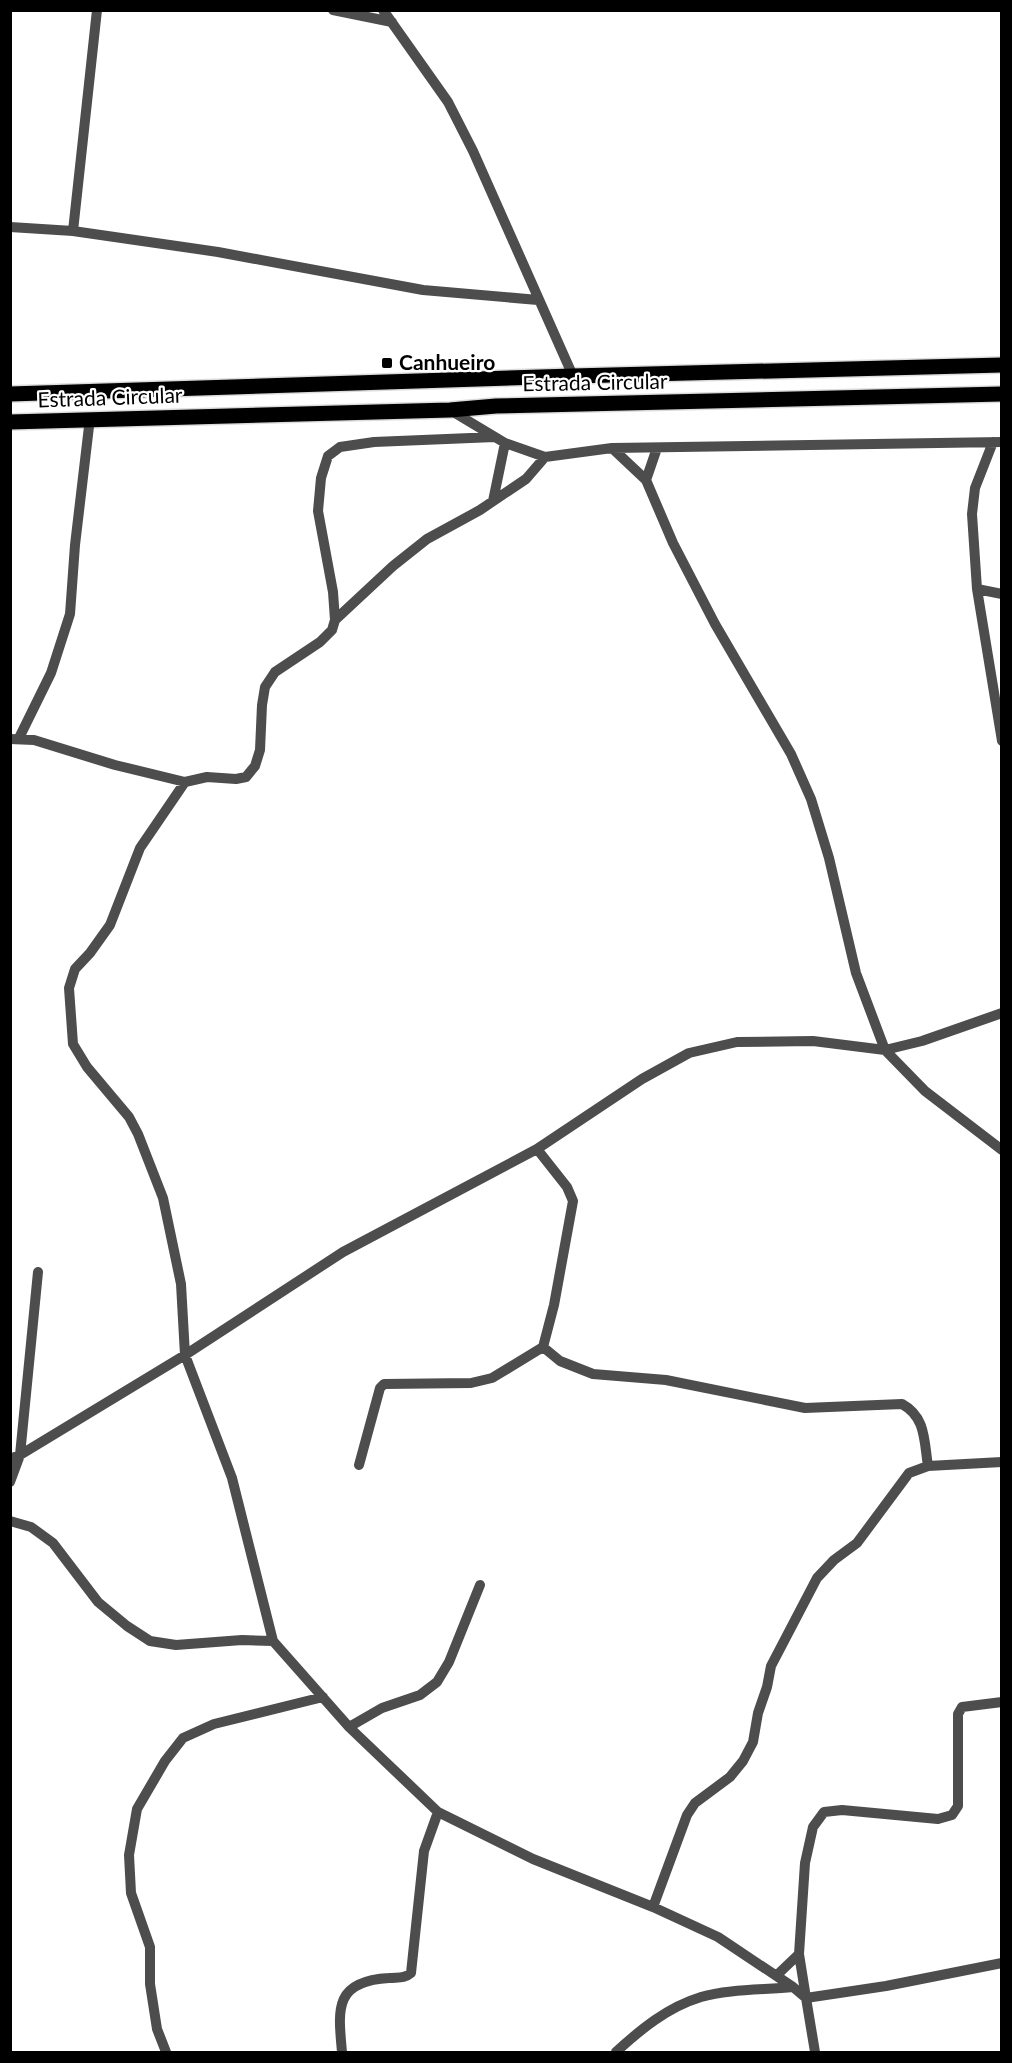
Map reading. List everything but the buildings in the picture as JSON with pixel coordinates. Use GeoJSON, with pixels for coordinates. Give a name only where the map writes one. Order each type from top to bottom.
{"type":"FeatureCollection","features":[{"type":"Feature","properties":{"kind":"main road","name":"Estrada Circular"},"geometry":{"type":"LineString","coordinates":[[10,394],[1002,365]]}},
{"type":"Feature","properties":{"kind":"main road","name":"Estrada Circular"},"geometry":{"type":"LineString","coordinates":[[10,422],[90,418],[450,410],[496,406],[1002,394]]}},
{"type":"Feature","properties":{"kind":"street"},"geometry":{"type":"LineString","coordinates":[[73,231],[97,10]]}},
{"type":"Feature","properties":{"kind":"street"},"geometry":{"type":"LineString","coordinates":[[333,10],[392,22]]}},
{"type":"Feature","properties":{"kind":"street"},"geometry":{"type":"LineString","coordinates":[[383,10],[448,102],[474,151],[573,376]]}},
{"type":"Feature","properties":{"kind":"street"},"geometry":{"type":"LineString","coordinates":[[10,227],[73,231],[218,252],[423,290],[538,300]]}},
{"type":"Feature","properties":{"kind":"street"},"geometry":{"type":"LineString","coordinates":[[450,410],[500,440],[545,457],[612,448],[997,442],[975,488],[972,514],[977,589],[1002,741]]}},
{"type":"Feature","properties":{"kind":"street"},"geometry":{"type":"LineString","coordinates":[[90,418],[75,545],[70,614],[51,673],[15,739],[34,740],[115,765],[185,782],[207,777],[236,779],[246,777],[255,766],[260,750],[265,687],[275,672],[320,642],[332,630],[335,620],[333,591],[318,511],[321,478],[328,456],[340,447],[374,441],[500,440]]}},
{"type":"Feature","properties":{"kind":"street"},"geometry":{"type":"LineString","coordinates":[[493,501],[500,440]]}},
{"type":"Feature","properties":{"kind":"street"},"geometry":{"type":"LineString","coordinates":[[612,448],[646,480],[673,543],[715,624],[791,754],[811,799],[829,858],[856,973],[885,1050],[925,1091],[1002,1150]]}},
{"type":"Feature","properties":{"kind":"street"},"geometry":{"type":"LineString","coordinates":[[646,480],[657,448]]}},
{"type":"Feature","properties":{"kind":"street"},"geometry":{"type":"LineString","coordinates":[[335,620],[393,566],[427,539],[526,479],[545,457]]}},
{"type":"Feature","properties":{"kind":"street"},"geometry":{"type":"LineString","coordinates":[[977,589],[1002,594]]}},
{"type":"Feature","properties":{"kind":"street"},"geometry":{"type":"LineString","coordinates":[[185,782],[140,848],[110,925],[75,969],[69,988],[73,1044],[87,1067],[129,1117],[163,1198],[181,1284],[185,1355],[232,1478],[273,1641],[350,1727],[438,1812],[533,1859],[653,1907],[718,1937],[777,1975],[806,1998],[886,1986],[1002,1963]]}},
{"type":"Feature","properties":{"kind":"street"},"geometry":{"type":"LineString","coordinates":[[16,1457],[185,1355],[343,1252],[537,1149],[642,1079],[689,1053],[737,1041],[813,1041],[885,1050],[922,1041],[1002,1013]]}},
{"type":"Feature","properties":{"kind":"street"},"geometry":{"type":"LineString","coordinates":[[359,1465],[380,1388],[384,1384],[471,1383],[492,1378],[543,1347],[555,1305],[573,1201],[567,1187],[537,1149]]}},
{"type":"Feature","properties":{"kind":"street"},"geometry":{"type":"LineString","coordinates":[[10,1482],[16,1457],[38,1272]]}},
{"type":"Feature","properties":{"kind":"street"},"geometry":{"type":"LineString","coordinates":[[543,1347],[560,1361],[593,1374],[666,1380],[805,1408],[902,1404],[911,1409],[920,1419],[928,1466]]}},
{"type":"Feature","properties":{"kind":"street"},"geometry":{"type":"LineString","coordinates":[[653,1907],[687,1815],[695,1803],[730,1777],[743,1761],[753,1742],[758,1713],[771,1666],[817,1578],[834,1560],[857,1543],[909,1473],[928,1466],[1002,1462]]}},
{"type":"Feature","properties":{"kind":"street"},"geometry":{"type":"LineString","coordinates":[[10,1521],[32,1527],[53,1543],[98,1602],[127,1626],[150,1641],[176,1645],[242,1640],[273,1641]]}},
{"type":"Feature","properties":{"kind":"street"},"geometry":{"type":"LineString","coordinates":[[350,1727],[382,1708],[420,1695],[437,1682],[449,1662],[480,1585]]}},
{"type":"Feature","properties":{"kind":"street"},"geometry":{"type":"LineString","coordinates":[[166,2052],[157,2030],[150,1984],[150,1947],[131,1893],[129,1855],[137,1809],[165,1761],[183,1738],[214,1724],[323,1697]]}},
{"type":"Feature","properties":{"kind":"street"},"geometry":{"type":"LineString","coordinates":[[815,2052],[799,1954],[805,1863],[813,1827],[824,1812],[842,1809],[938,1819],[952,1815],[958,1806],[958,1714],[962,1707],[1002,1702]]}},
{"type":"Feature","properties":{"kind":"street"},"geometry":{"type":"LineString","coordinates":[[342,2052],[339,2016],[343,2000],[352,1989],[364,1982],[388,1977],[403,1977],[411,1972],[424,1851],[438,1812]]}},
{"type":"Feature","properties":{"kind":"street"},"geometry":{"type":"LineString","coordinates":[[777,1975],[799,1954]]}},
{"type":"Feature","properties":{"kind":"street"},"geometry":{"type":"LineString","coordinates":[[616,2052],[642,2029],[677,2006],[702,1996],[793,1987]]}},
{"type":"Feature","properties":{"kind":"place","name":"Canhueiro"},"geometry":{"type":"Point","coordinates":[387,363]}}]}
